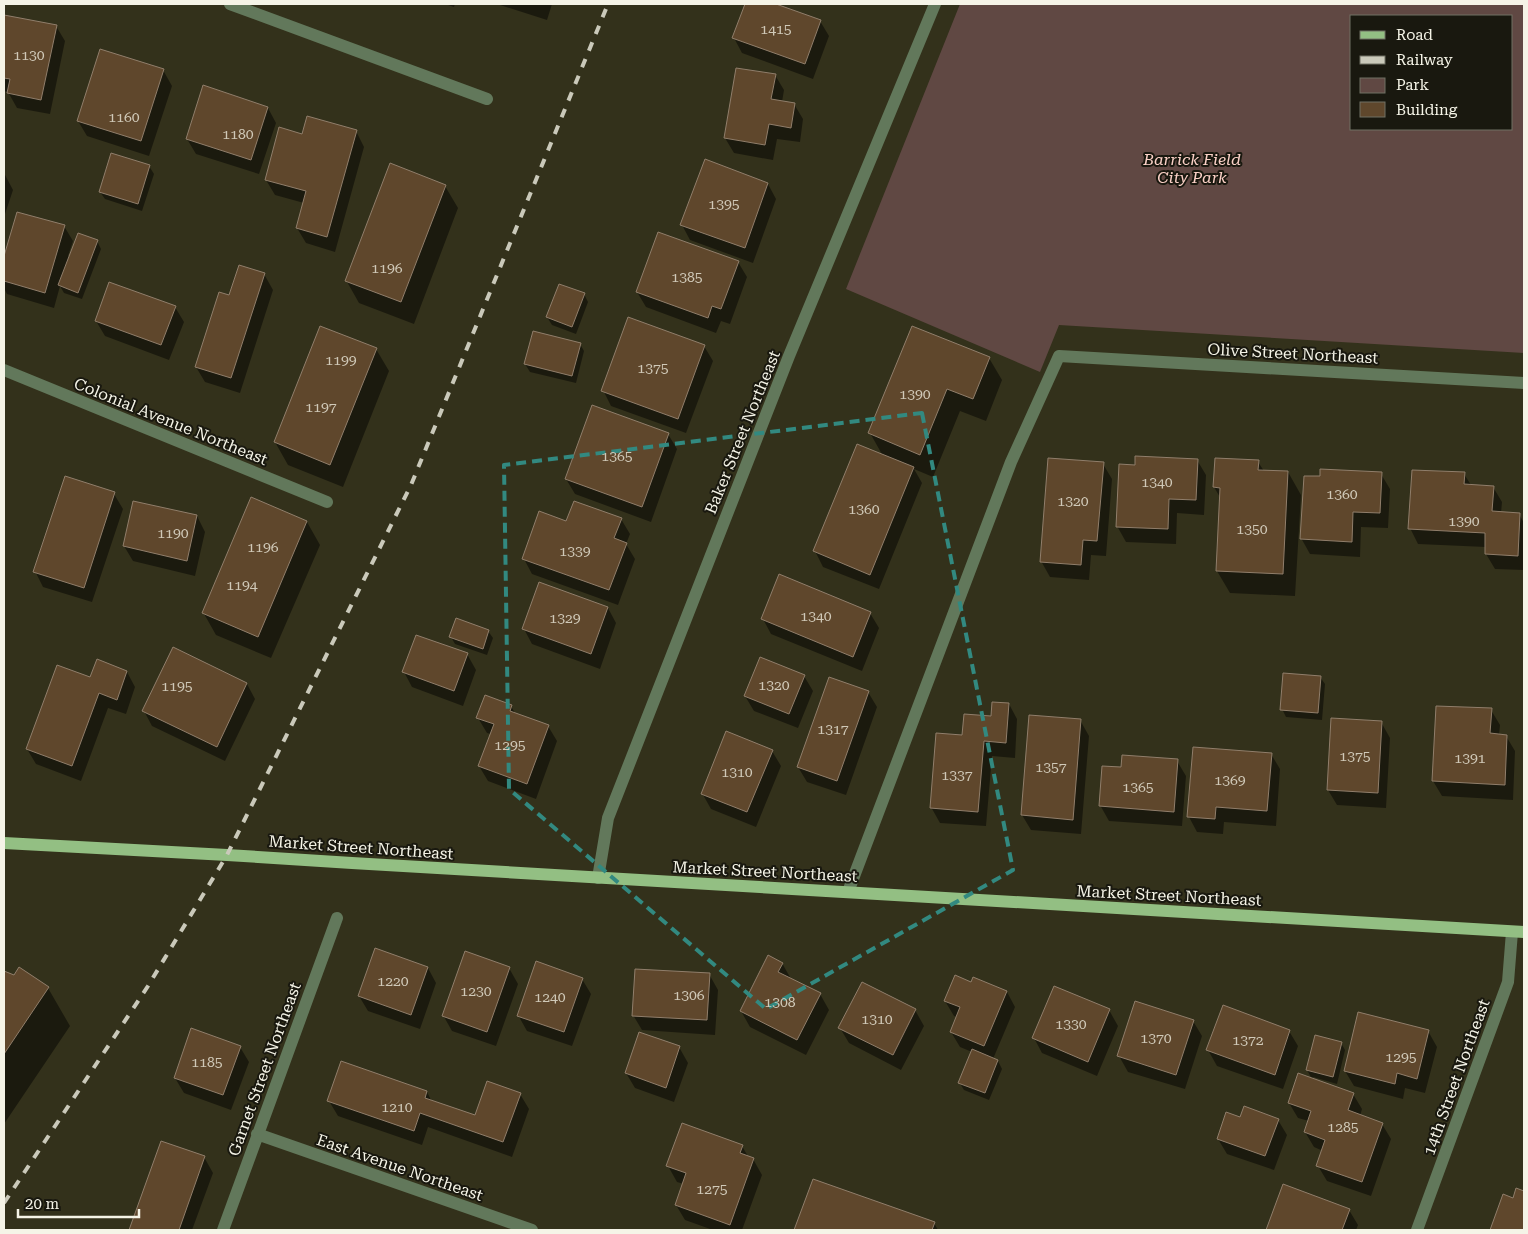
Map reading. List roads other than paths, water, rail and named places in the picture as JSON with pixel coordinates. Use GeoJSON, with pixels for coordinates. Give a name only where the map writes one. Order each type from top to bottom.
{"type":"FeatureCollection","features":[{"type":"Feature","properties":{"kind":"main road","name":"Market Street Northeast"},"geometry":{"type":"LineString","coordinates":[[4,843],[1518,932]]}},
{"type":"Feature","properties":{"kind":"street"},"geometry":{"type":"LineString","coordinates":[[230,4],[488,99]]}},
{"type":"Feature","properties":{"kind":"street","name":"Baker Street Northeast"},"geometry":{"type":"LineString","coordinates":[[598,878],[608,818],[789,356],[935,4]]}},
{"type":"Feature","properties":{"kind":"street","name":"Olive Street Northeast"},"geometry":{"type":"LineString","coordinates":[[848,892],[1011,462],[1059,356],[1524,383]]}},
{"type":"Feature","properties":{"kind":"street","name":"Colonial Avenue Northeast"},"geometry":{"type":"LineString","coordinates":[[4,370],[326,502]]}},
{"type":"Feature","properties":{"kind":"street","name":"Garnet Street Northeast"},"geometry":{"type":"LineString","coordinates":[[222,1230],[336,918]]}},
{"type":"Feature","properties":{"kind":"street","name":"14th Street Northeast"},"geometry":{"type":"LineString","coordinates":[[1417,1230],[1508,982],[1518,932]]}},
{"type":"Feature","properties":{"kind":"street","name":"East Avenue Northeast"},"geometry":{"type":"LineString","coordinates":[[258,1134],[523,1229]]}},
{"type":"Feature","properties":{"kind":"railway"},"geometry":{"type":"LineString","coordinates":[[4,1203],[148,986],[227,855],[411,485],[608,4]]}},
{"type":"Feature","properties":{"kind":"park label","name":"Barrick Field City Park"},"geometry":{"type":"Point","coordinates":[1192,168]}}]}
